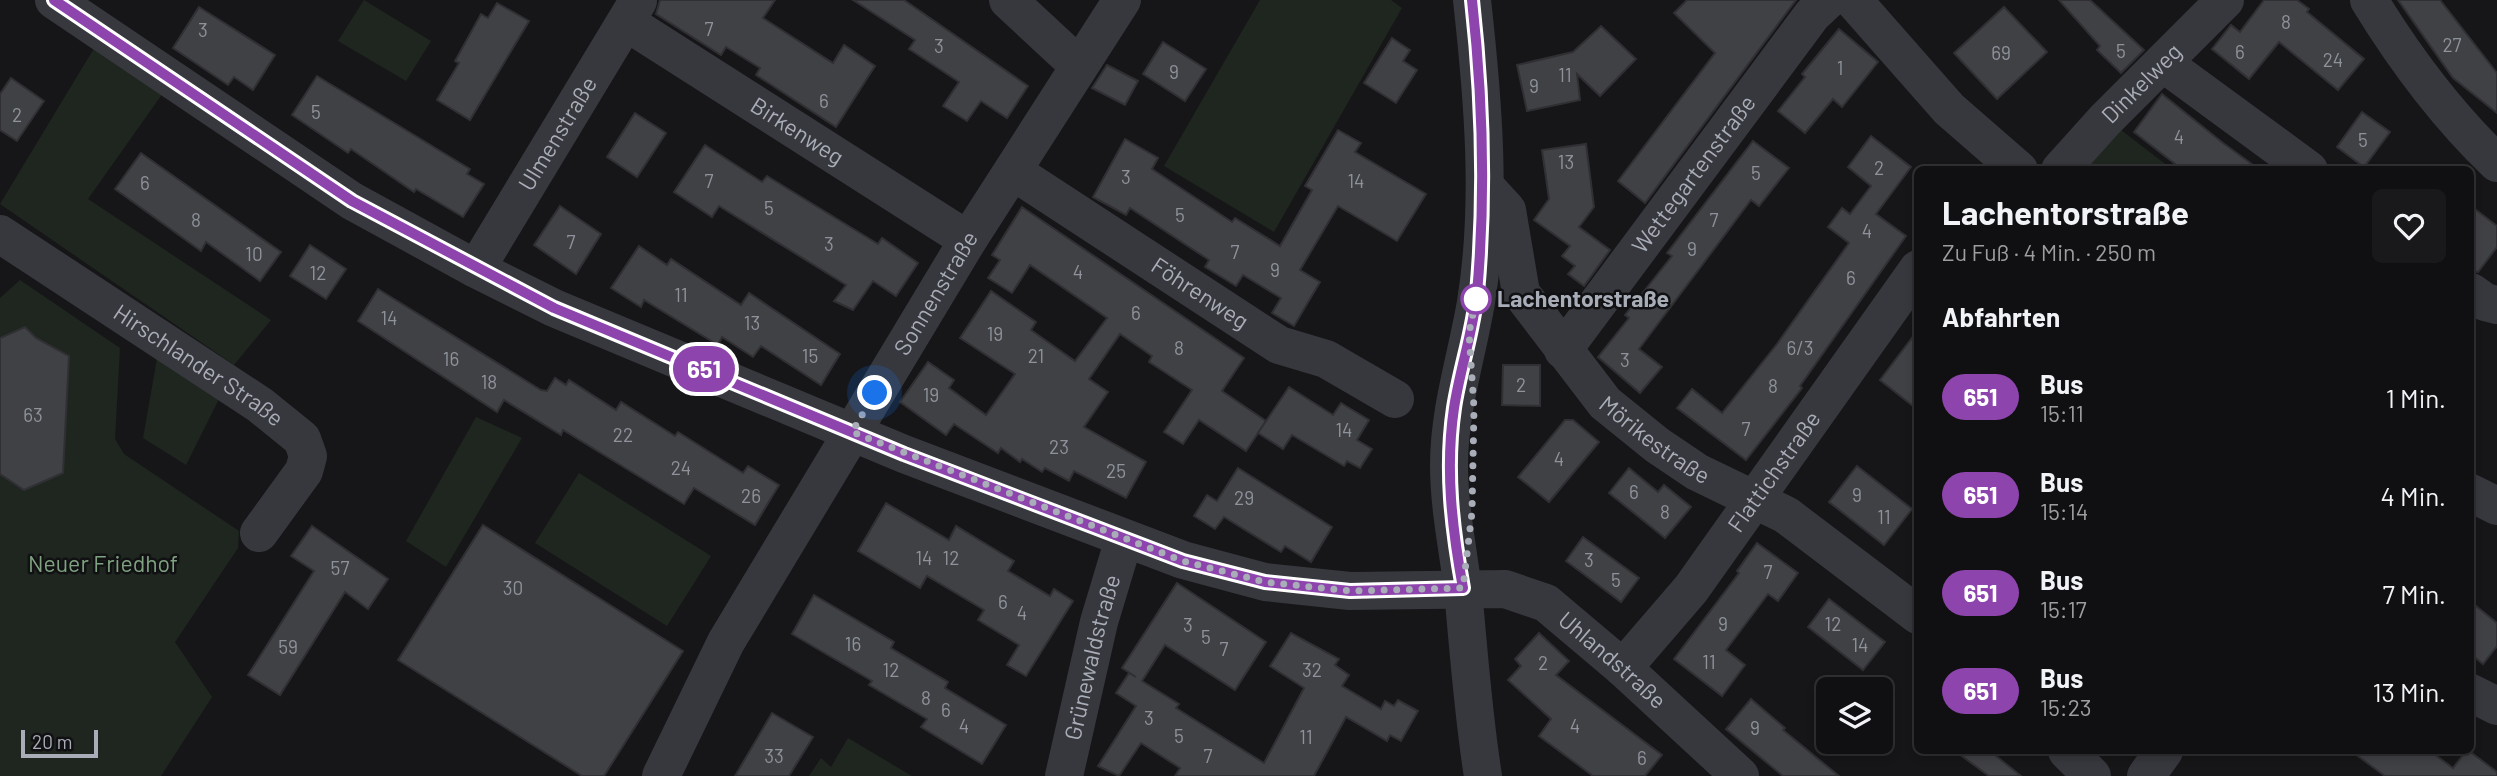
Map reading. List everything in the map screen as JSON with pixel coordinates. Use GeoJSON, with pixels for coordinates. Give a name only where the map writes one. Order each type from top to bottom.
{"type":"FeatureCollection","features":[{"type":"Feature","properties":{"kind":"street","name":"Uhlandstraße"},"geometry":{"type":"LineString","coordinates":[[54,0],[352,201],[477,269],[554,308],[852,432],[1183,561],[1265,582],[1350,591],[1505,589],[1546,603],[1623,668],[1740,776]]}},
{"type":"Feature","properties":{"kind":"street"},"geometry":{"type":"LineString","coordinates":[[1008,0],[1079,66]]}},
{"type":"Feature","properties":{"kind":"street","name":"Sonnenstraße"},"geometry":{"type":"LineString","coordinates":[[661,776],[726,642],[968,240],[1122,0]]}},
{"type":"Feature","properties":{"kind":"street"},"geometry":{"type":"LineString","coordinates":[[1472,0],[1482,89],[1485,186],[1476,302],[1454,408],[1449,463],[1451,520],[1463,588],[1473,710],[1483,776]]}},
{"type":"Feature","properties":{"kind":"street","name":"Wettegartenstraße"},"geometry":{"type":"LineString","coordinates":[[1563,350],[1812,15],[1828,0]]}},
{"type":"Feature","properties":{"kind":"street"},"geometry":{"type":"LineString","coordinates":[[1853,0],[1949,109],[2003,165]]}},
{"type":"Feature","properties":{"kind":"street","name":"Dinkelweg"},"geometry":{"type":"LineString","coordinates":[[2064,166],[2105,120],[2225,0]]}},
{"type":"Feature","properties":{"kind":"street"},"geometry":{"type":"LineString","coordinates":[[2369,0],[2400,51],[2476,143],[2497,163]]}},
{"type":"Feature","properties":{"kind":"street","name":"Ulmenstraße"},"geometry":{"type":"LineString","coordinates":[[477,269],[632,11]]}},
{"type":"Feature","properties":{"kind":"street","name":"Birkenweg"},"geometry":{"type":"LineString","coordinates":[[632,11],[968,240]]}},
{"type":"Feature","properties":{"kind":"street"},"geometry":{"type":"LineString","coordinates":[[2164,63],[2304,166]]}},
{"type":"Feature","properties":{"kind":"street","name":"Föhrenweg"},"geometry":{"type":"LineString","coordinates":[[1014,172],[1279,345],[1326,359],[1395,399]]}},
{"type":"Feature","properties":{"kind":"street","name":"Mörikestraße"},"geometry":{"type":"LineString","coordinates":[[1485,186],[1507,210],[1521,293],[1605,403],[1657,445],[1697,472],[1786,515],[1914,612]]}},
{"type":"Feature","properties":{"kind":"street","name":"Hirschlander Straße"},"geometry":{"type":"LineString","coordinates":[[0,234],[261,405],[302,439],[307,456],[303,471],[259,533]]}},
{"type":"Feature","properties":{"kind":"street","name":"Flattichstraße"},"geometry":{"type":"LineString","coordinates":[[1623,668],[1691,589],[1753,500],[1914,283]]}},
{"type":"Feature","properties":{"kind":"street"},"geometry":{"type":"LineString","coordinates":[[2474,294],[2485,302],[2497,305]]}},
{"type":"Feature","properties":{"kind":"street"},"geometry":{"type":"LineString","coordinates":[[2474,494],[2497,506]]}},
{"type":"Feature","properties":{"kind":"street","name":"Grünewaldstraße"},"geometry":{"type":"LineString","coordinates":[[1064,776],[1099,622],[1124,539]]}},
{"type":"Feature","properties":{"kind":"street"},"geometry":{"type":"LineString","coordinates":[[2474,694],[2497,706]]}},
{"type":"Feature","properties":{"kind":"street"},"geometry":{"type":"LineString","coordinates":[[2070,754],[2092,776]]}},
{"type":"Feature","properties":{"kind":"street"},"geometry":{"type":"LineString","coordinates":[[2146,776],[2162,754]]}},
{"type":"Feature","properties":{"kind":"green space"},"geometry":{"type":"Polygon","coordinates":[[[364,0],[431,41],[406,81],[338,41],[364,0]]]}},
{"type":"Feature","properties":{"kind":"green space"},"geometry":{"type":"Polygon","coordinates":[[[1260,0],[1391,0],[1402,8],[1274,232],[1164,166],[1260,0]]]}},
{"type":"Feature","properties":{"kind":"green space"},"geometry":{"type":"Polygon","coordinates":[[[96,45],[163,93],[88,199],[271,320],[234,365],[0,204],[96,45]]]}},
{"type":"Feature","properties":{"kind":"green space"},"geometry":{"type":"Polygon","coordinates":[[[2112,123],[2168,166],[2080,166],[2112,123]]]}},
{"type":"Feature","properties":{"kind":"green space","name":"Neuer Friedhof"},"geometry":{"type":"Polygon","coordinates":[[[20,280],[120,348],[115,439],[124,454],[239,531],[238,548],[175,642],[212,697],[161,776],[0,776],[0,298],[20,280]]]}},
{"type":"Feature","properties":{"kind":"green space"},"geometry":{"type":"Polygon","coordinates":[[[159,347],[224,389],[186,465],[143,438],[159,347]]]}},
{"type":"Feature","properties":{"kind":"green space"},"geometry":{"type":"Polygon","coordinates":[[[476,417],[522,438],[446,567],[406,541],[476,417]]]}},
{"type":"Feature","properties":{"kind":"green space"},"geometry":{"type":"Polygon","coordinates":[[[579,473],[711,556],[667,626],[535,543],[579,473]]]}},
{"type":"Feature","properties":{"kind":"green space"},"geometry":{"type":"Polygon","coordinates":[[[848,738],[912,776],[809,776],[821,758],[831,767],[848,738]]]}},
{"type":"Feature","properties":{"kind":"building"},"geometry":{"type":"Polygon","coordinates":[[[660,0],[775,0],[763,18],[833,63],[844,45],[875,66],[836,127],[756,75],[760,68],[726,47],[721,55],[656,14],[660,0]]]}},
{"type":"Feature","properties":{"kind":"building"},"geometry":{"type":"Polygon","coordinates":[[[853,0],[904,0],[1028,86],[1007,118],[981,101],[967,121],[943,106],[959,82],[909,49],[915,40],[853,0]]]}},
{"type":"Feature","properties":{"kind":"building"},"geometry":{"type":"Polygon","coordinates":[[[1687,0],[1796,0],[1645,203],[1618,181],[1715,53],[1674,13],[1687,0]]]}},
{"type":"Feature","properties":{"kind":"building"},"geometry":{"type":"Polygon","coordinates":[[[2059,0],[2090,0],[2144,50],[2121,73],[2097,50],[2100,46],[2059,0]]]}},
{"type":"Feature","properties":{"kind":"building"},"geometry":{"type":"Polygon","coordinates":[[[2264,0],[2297,0],[2309,9],[2307,12],[2364,59],[2338,90],[2279,42],[2249,79],[2212,49],[2231,25],[2240,32],[2264,0]]]}},
{"type":"Feature","properties":{"kind":"building"},"geometry":{"type":"Polygon","coordinates":[[[2398,0],[2440,0],[2497,73],[2497,113],[2453,78],[2398,0]]]}},
{"type":"Feature","properties":{"kind":"building"},"geometry":{"type":"Polygon","coordinates":[[[497,3],[529,21],[470,120],[437,100],[459,63],[455,61],[481,14],[488,18],[497,3]]]}},
{"type":"Feature","properties":{"kind":"building"},"geometry":{"type":"Polygon","coordinates":[[[199,7],[275,55],[253,90],[234,77],[228,85],[173,48],[199,7]]]}},
{"type":"Feature","properties":{"kind":"building"},"geometry":{"type":"Polygon","coordinates":[[[2004,7],[2047,52],[1997,99],[1954,53],[2004,7]]]}},
{"type":"Feature","properties":{"kind":"building"},"geometry":{"type":"Polygon","coordinates":[[[1601,26],[1636,59],[1600,96],[1577,74],[1580,100],[1527,111],[1517,65],[1573,52],[1601,26]]]}},
{"type":"Feature","properties":{"kind":"building"},"geometry":{"type":"Polygon","coordinates":[[[1839,29],[1878,62],[1842,107],[1833,99],[1805,133],[1778,111],[1805,77],[1802,74],[1839,29]]]}},
{"type":"Feature","properties":{"kind":"building"},"geometry":{"type":"Polygon","coordinates":[[[1392,38],[1410,50],[1403,61],[1417,70],[1396,103],[1364,83],[1392,38]]]}},
{"type":"Feature","properties":{"kind":"building"},"geometry":{"type":"Polygon","coordinates":[[[1163,42],[1206,69],[1185,101],[1143,74],[1163,42]]]}},
{"type":"Feature","properties":{"kind":"building"},"geometry":{"type":"Polygon","coordinates":[[[1107,65],[1138,81],[1125,105],[1092,88],[1107,65]]]}},
{"type":"Feature","properties":{"kind":"building"},"geometry":{"type":"Polygon","coordinates":[[[317,76],[470,169],[467,174],[484,184],[463,217],[416,189],[414,192],[351,149],[348,153],[292,115],[317,76]]]}},
{"type":"Feature","properties":{"kind":"building"},"geometry":{"type":"Polygon","coordinates":[[[11,78],[44,101],[17,141],[0,130],[0,94],[11,78]]]}},
{"type":"Feature","properties":{"kind":"building"},"geometry":{"type":"Polygon","coordinates":[[[2162,94],[2255,166],[2178,166],[2134,132],[2162,94]]]}},
{"type":"Feature","properties":{"kind":"building"},"geometry":{"type":"Polygon","coordinates":[[[2362,112],[2390,132],[2365,166],[2337,147],[2362,112]]]}},
{"type":"Feature","properties":{"kind":"building"},"geometry":{"type":"Polygon","coordinates":[[[635,113],[666,133],[637,177],[607,157],[635,113]]]}},
{"type":"Feature","properties":{"kind":"building"},"geometry":{"type":"Polygon","coordinates":[[[1338,130],[1361,143],[1355,152],[1426,194],[1397,241],[1338,206],[1300,270],[1320,282],[1294,326],[1272,313],[1281,298],[1243,275],[1236,286],[1205,267],[1209,260],[1130,208],[1126,215],[1093,197],[1125,139],[1158,158],[1152,169],[1232,222],[1235,218],[1280,246],[1312,190],[1305,186],[1338,130]]]}},
{"type":"Feature","properties":{"kind":"building"},"geometry":{"type":"Polygon","coordinates":[[[1871,136],[1911,167],[1876,214],[1906,236],[1800,386],[1802,388],[1746,460],[1677,408],[1692,389],[1722,413],[1777,344],[1849,243],[1828,227],[1842,208],[1850,214],[1871,186],[1848,167],[1871,136]]]}},
{"type":"Feature","properties":{"kind":"building"},"geometry":{"type":"Polygon","coordinates":[[[1753,141],[1789,168],[1759,206],[1751,200],[1639,349],[1662,367],[1640,393],[1598,357],[1629,318],[1625,315],[1672,256],[1667,253],[1753,141]]]}},
{"type":"Feature","properties":{"kind":"building"},"geometry":{"type":"Polygon","coordinates":[[[1586,144],[1594,207],[1579,227],[1610,250],[1584,286],[1568,274],[1575,266],[1562,256],[1570,246],[1534,220],[1549,199],[1542,150],[1586,144]]]}},
{"type":"Feature","properties":{"kind":"building"},"geometry":{"type":"Polygon","coordinates":[[[705,145],[762,182],[767,176],[878,244],[882,238],[918,263],[896,296],[873,281],[853,310],[834,301],[846,285],[719,206],[712,217],[674,192],[705,145]]]}},
{"type":"Feature","properties":{"kind":"building"},"geometry":{"type":"Polygon","coordinates":[[[141,153],[281,252],[260,281],[206,242],[201,251],[115,189],[141,153]]]}},
{"type":"Feature","properties":{"kind":"building"},"geometry":{"type":"Polygon","coordinates":[[[560,206],[601,234],[576,274],[534,245],[560,206]]]}},
{"type":"Feature","properties":{"kind":"building"},"geometry":{"type":"Polygon","coordinates":[[[1022,207],[1244,358],[1222,391],[1266,421],[1246,451],[1199,420],[1183,444],[1164,432],[1192,390],[1149,362],[1152,356],[1120,334],[1089,379],[1108,392],[1084,427],[1146,462],[1126,498],[1074,471],[1069,481],[1045,468],[1042,472],[1022,459],[1020,462],[1001,448],[998,453],[954,424],[946,435],[900,402],[928,362],[954,380],[949,388],[986,415],[1015,374],[960,338],[991,291],[1036,322],[1031,330],[1075,361],[1107,318],[1030,265],[1012,293],[988,278],[1000,260],[992,255],[1022,207]]]}},
{"type":"Feature","properties":{"kind":"building"},"geometry":{"type":"Polygon","coordinates":[[[2474,208],[2497,226],[2497,247],[2478,272],[2474,271],[2474,208]]]}},
{"type":"Feature","properties":{"kind":"building"},"geometry":{"type":"Polygon","coordinates":[[[310,245],[346,269],[326,299],[290,276],[310,245]]]}},
{"type":"Feature","properties":{"kind":"building"},"geometry":{"type":"Polygon","coordinates":[[[639,246],[667,265],[671,259],[741,305],[749,293],[840,354],[821,385],[761,346],[753,357],[722,337],[718,345],[644,300],[641,307],[611,288],[639,246]]]}},
{"type":"Feature","properties":{"kind":"building"},"geometry":{"type":"Polygon","coordinates":[[[378,289],[541,390],[547,391],[555,378],[566,385],[569,380],[616,410],[621,402],[675,436],[678,432],[743,473],[748,466],[779,485],[755,525],[694,488],[684,504],[563,430],[561,435],[504,400],[497,412],[358,321],[378,289]]]}},
{"type":"Feature","properties":{"kind":"building"},"geometry":{"type":"Polygon","coordinates":[[[25,327],[36,338],[69,356],[63,473],[24,490],[0,474],[0,338],[25,327]]]}},
{"type":"Feature","properties":{"kind":"building"},"geometry":{"type":"Polygon","coordinates":[[[1914,335],[1914,407],[1880,380],[1914,335]]]}},
{"type":"Feature","properties":{"kind":"building"},"geometry":{"type":"Polygon","coordinates":[[[1503,365],[1540,365],[1540,406],[1502,405],[1503,365]]]}},
{"type":"Feature","properties":{"kind":"building"},"geometry":{"type":"Polygon","coordinates":[[[1289,387],[1333,415],[1341,403],[1369,420],[1357,440],[1372,449],[1360,468],[1347,461],[1344,466],[1292,435],[1283,449],[1258,433],[1289,387]]]}},
{"type":"Feature","properties":{"kind":"building"},"geometry":{"type":"Polygon","coordinates":[[[1565,420],[1573,420],[1599,442],[1549,502],[1518,477],[1565,420]]]}},
{"type":"Feature","properties":{"kind":"building"},"geometry":{"type":"Polygon","coordinates":[[[1857,466],[1912,509],[1884,545],[1829,502],[1857,466]]]}},
{"type":"Feature","properties":{"kind":"building"},"geometry":{"type":"Polygon","coordinates":[[[1238,468],[1332,527],[1311,562],[1285,546],[1281,552],[1224,517],[1215,529],[1194,516],[1207,495],[1217,501],[1238,468]]]}},
{"type":"Feature","properties":{"kind":"building"},"geometry":{"type":"Polygon","coordinates":[[[1629,468],[1658,492],[1664,485],[1691,507],[1665,538],[1609,493],[1629,468]]]}},
{"type":"Feature","properties":{"kind":"building"},"geometry":{"type":"Polygon","coordinates":[[[886,503],[949,540],[956,526],[1014,561],[1008,571],[1050,596],[1054,589],[1073,601],[1026,676],[1007,665],[1019,645],[978,620],[984,610],[927,576],[920,588],[858,551],[886,503]]]}},
{"type":"Feature","properties":{"kind":"building"},"geometry":{"type":"Polygon","coordinates":[[[483,525],[683,651],[604,776],[582,776],[398,660],[483,525]]]}},
{"type":"Feature","properties":{"kind":"building"},"geometry":{"type":"Polygon","coordinates":[[[312,526],[388,579],[368,609],[345,592],[280,695],[248,675],[314,571],[291,556],[312,526]]]}},
{"type":"Feature","properties":{"kind":"building"},"geometry":{"type":"Polygon","coordinates":[[[1583,537],[1639,578],[1621,602],[1566,561],[1583,537]]]}},
{"type":"Feature","properties":{"kind":"building"},"geometry":{"type":"Polygon","coordinates":[[[1757,543],[1798,573],[1778,601],[1768,594],[1726,650],[1745,665],[1722,696],[1674,659],[1739,573],[1737,571],[1757,543]]]}},
{"type":"Feature","properties":{"kind":"building"},"geometry":{"type":"Polygon","coordinates":[[[1177,583],[1266,642],[1235,690],[1165,645],[1142,681],[1179,704],[1176,708],[1264,763],[1304,688],[1270,666],[1291,633],[1339,659],[1335,665],[1349,675],[1342,686],[1381,709],[1385,701],[1394,706],[1398,700],[1418,711],[1401,741],[1390,735],[1387,741],[1346,717],[1314,776],[1175,776],[1180,768],[1141,743],[1119,776],[1098,766],[1136,706],[1116,693],[1129,673],[1136,677],[1122,668],[1177,583]]]}},
{"type":"Feature","properties":{"kind":"building"},"geometry":{"type":"Polygon","coordinates":[[[814,595],[894,642],[891,648],[948,682],[945,688],[1006,725],[982,764],[921,727],[927,719],[869,685],[872,681],[792,634],[814,595]]]}},
{"type":"Feature","properties":{"kind":"building"},"geometry":{"type":"Polygon","coordinates":[[[1829,599],[1885,642],[1863,670],[1808,627],[1829,599]]]}},
{"type":"Feature","properties":{"kind":"building"},"geometry":{"type":"Polygon","coordinates":[[[2474,604],[2497,623],[2497,646],[2483,664],[2474,656],[2474,604]]]}},
{"type":"Feature","properties":{"kind":"building"},"geometry":{"type":"Polygon","coordinates":[[[1539,633],[1569,661],[1556,675],[1662,755],[1645,776],[1593,776],[1539,736],[1551,719],[1508,680],[1521,666],[1515,659],[1539,633]]]}},
{"type":"Feature","properties":{"kind":"building"},"geometry":{"type":"Polygon","coordinates":[[[1751,699],[1785,728],[1783,730],[1839,776],[1783,776],[1726,729],[1751,699]]]}},
{"type":"Feature","properties":{"kind":"building"},"geometry":{"type":"Polygon","coordinates":[[[772,713],[813,737],[789,776],[735,776],[772,713]]]}},
{"type":"Feature","properties":{"kind":"building"},"geometry":{"type":"Polygon","coordinates":[[[1959,754],[1994,754],[2021,776],[1989,776],[1959,754]]]}},
{"type":"Feature","properties":{"kind":"building"},"geometry":{"type":"Polygon","coordinates":[[[2355,754],[2434,754],[2453,768],[2464,754],[2473,754],[2497,772],[2497,776],[2385,776],[2355,754]]]}},
{"type":"Feature","properties":{"kind":"bus line","name":"651"},"geometry":{"type":"LineString","coordinates":[[54,0],[352,201],[554,308],[904,454],[1183,561],[1265,582],[1350,591],[1463,588],[1451,520],[1449,463],[1454,408],[1476,302],[1485,186],[1482,89],[1472,0]]}},
{"type":"Feature","properties":{"kind":"place","name":"Lachentorstraße"},"geometry":{"type":"Point","coordinates":[1476,299]}},
{"type":"Feature","properties":{"kind":"route"},"geometry":{"type":"LineString","coordinates":[[875,393],[852,432],[1183,561],[1265,582],[1350,591],[1463,588],[1472,512],[1474,408],[1469,333],[1476,299]]}}]}
